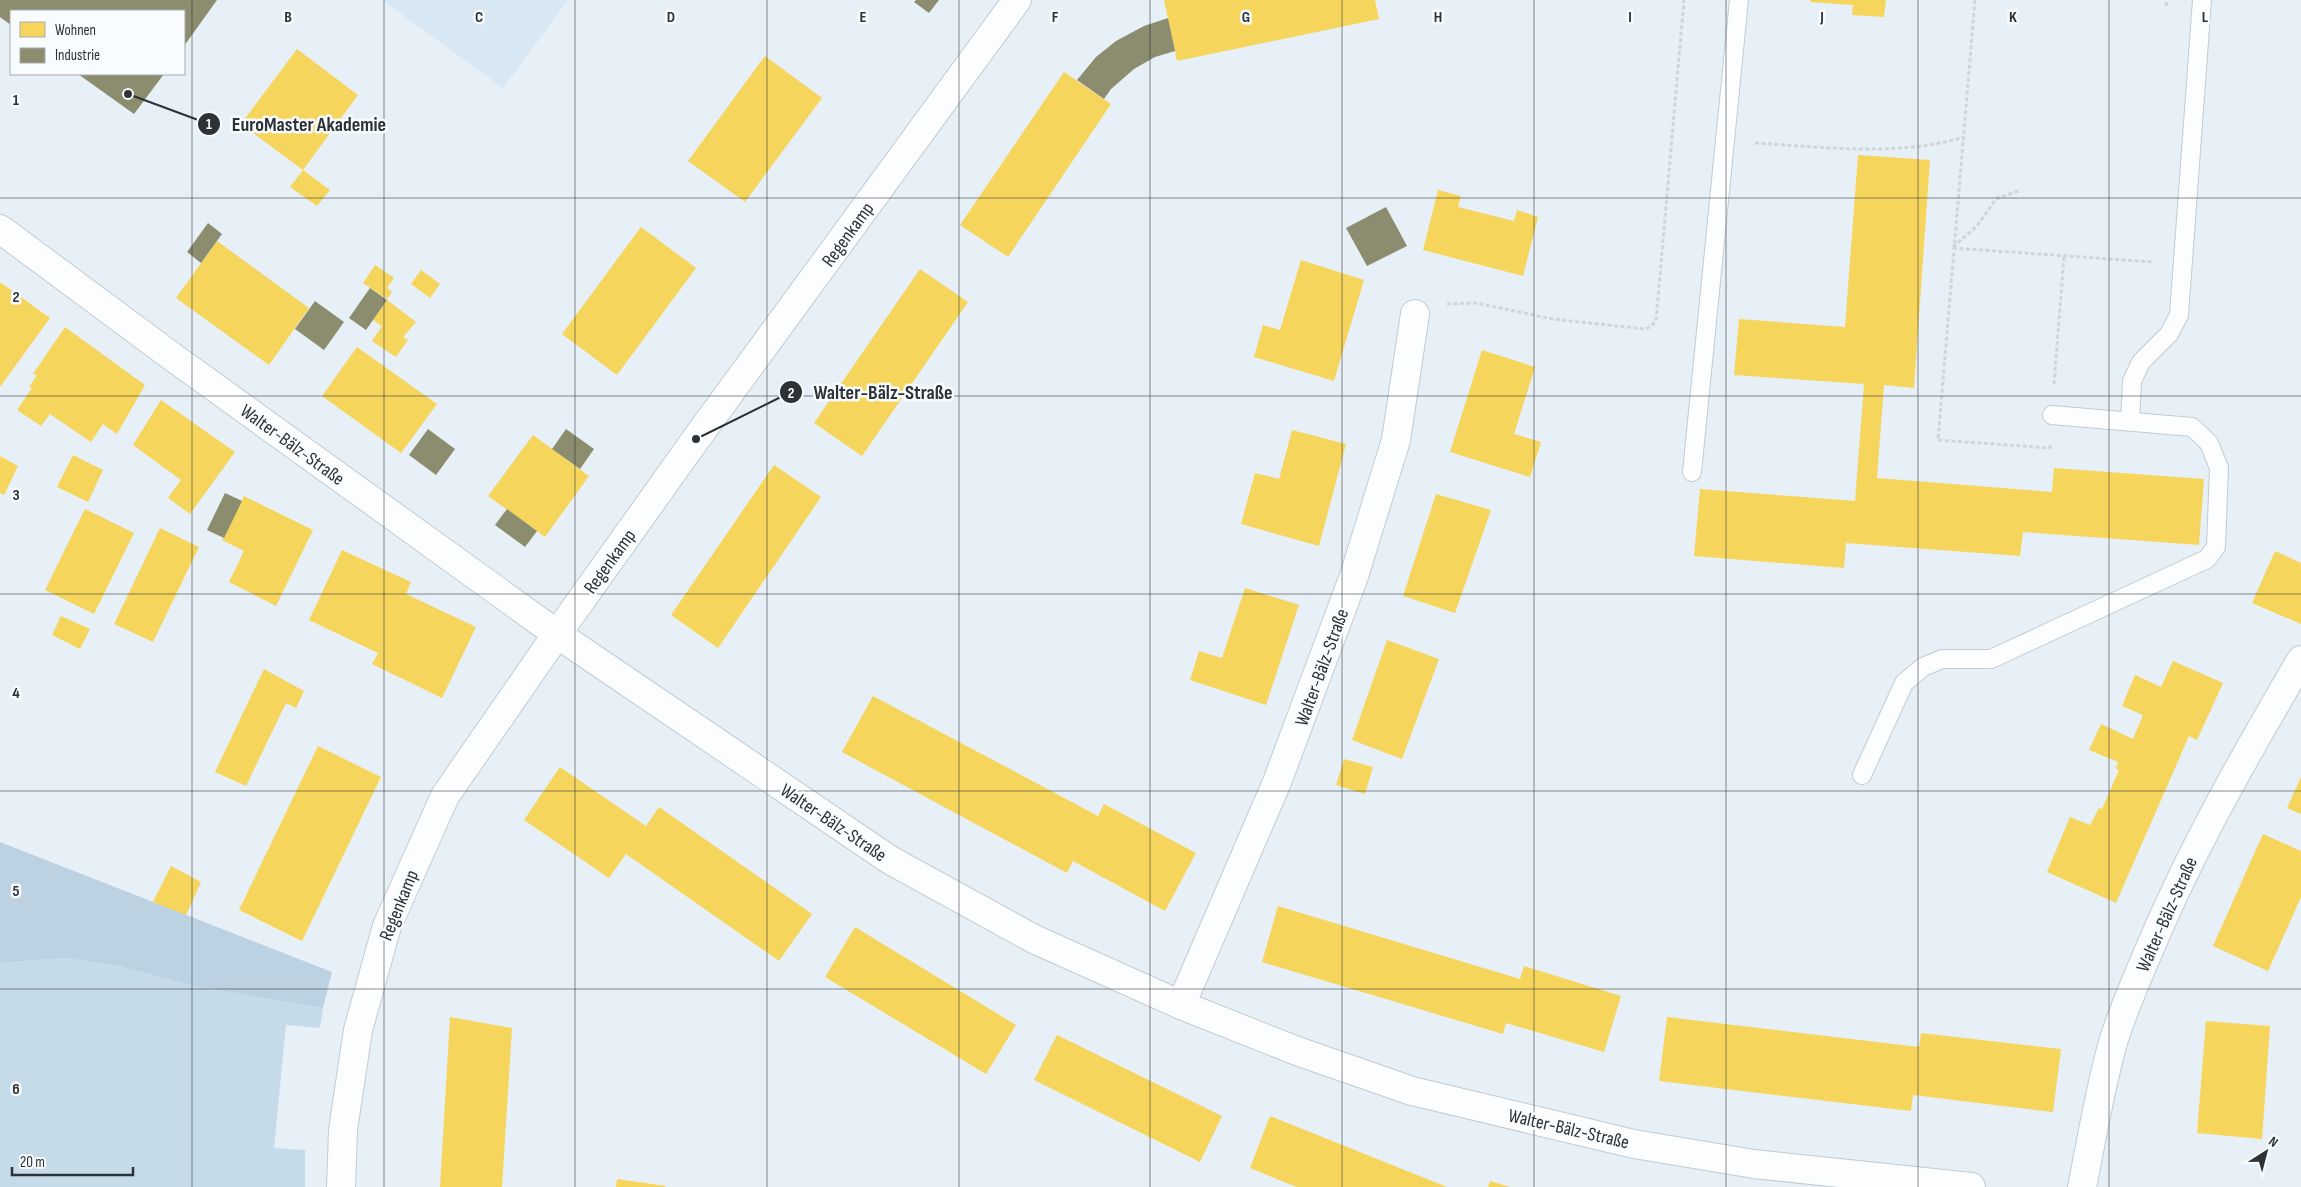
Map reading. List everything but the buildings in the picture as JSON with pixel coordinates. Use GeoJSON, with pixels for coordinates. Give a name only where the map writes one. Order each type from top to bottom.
{"type":"FeatureCollection","features":[{"type":"Feature","properties":{"kind":"street","name":"Regenkamp"},"geometry":{"type":"LineString","coordinates":[[342,1187],[343,1130],[358,1030],[387,926],[445,796],[556,634],[1017,0]]}},
{"type":"Feature","properties":{"kind":"street","name":"Walter-Bälz-Straße"},"geometry":{"type":"LineString","coordinates":[[0,229],[174,358],[556,634],[890,860],[1034,939],[1181,1004],[1297,1051],[1412,1091],[1625,1142],[1754,1164],[1971,1187]]}},
{"type":"Feature","properties":{"kind":"street","name":"Walter-Bälz-Straße"},"geometry":{"type":"LineString","coordinates":[[1181,1004],[1277,782],[1354,576],[1396,440],[1415,314]]}},
{"type":"Feature","properties":{"kind":"street","name":"Walter-Bälz-Straße"},"geometry":{"type":"LineString","coordinates":[[2082,1187],[2114,1040],[2136,981],[2168,905],[2237,768],[2301,660]]}},
{"type":"Feature","properties":{"kind":"lane"},"geometry":{"type":"LineString","coordinates":[[1692,472],[1739,0]]}},
{"type":"Feature","properties":{"kind":"lane"},"geometry":{"type":"LineString","coordinates":[[2130,421],[2132,381],[2141,362],[2169,334],[2179,315],[2202,0]]}},
{"type":"Feature","properties":{"kind":"lane"},"geometry":{"type":"LineString","coordinates":[[1862,775],[1904,683],[1923,667],[1942,659],[1991,659],[2207,559],[2216,547],[2219,468],[2210,443],[2192,427],[2052,415]]}},
{"type":"Feature","properties":{"kind":"path"},"geometry":{"type":"LineString","coordinates":[[1415,314],[1452,302],[1476,303],[1553,319],[1644,329],[1650,327],[1656,321],[1684,0]]}},
{"type":"Feature","properties":{"kind":"path"},"geometry":{"type":"LineString","coordinates":[[1974,0],[1938,440],[2050,448],[2064,256]]}},
{"type":"Feature","properties":{"kind":"path"},"geometry":{"type":"LineString","coordinates":[[2166,0],[2166,6]]}},
{"type":"Feature","properties":{"kind":"path"},"geometry":{"type":"LineString","coordinates":[[1724,141],[1870,149],[1937,146],[1964,137]]}},
{"type":"Feature","properties":{"kind":"path"},"geometry":{"type":"LineString","coordinates":[[1953,248],[1976,226],[1996,198],[2018,191]]}},
{"type":"Feature","properties":{"kind":"path"},"geometry":{"type":"LineString","coordinates":[[1953,248],[2183,265]]}},
{"type":"Feature","properties":{"kind":"shaded area"},"geometry":{"type":"Polygon","coordinates":[[[382,0],[568,0],[503,88],[382,0]]]}},
{"type":"Feature","properties":{"kind":"shaded area"},"geometry":{"type":"Polygon","coordinates":[[[0,842],[332,972],[323,1008],[194,986],[119,966],[66,958],[0,963],[0,842]]]}},
{"type":"Feature","properties":{"kind":"shaded area"},"geometry":{"type":"Polygon","coordinates":[[[66,958],[119,966],[194,986],[323,1008],[320,1028],[286,1025],[274,1148],[305,1150],[305,1187],[0,1187],[0,963],[66,958]]]}},
{"type":"Feature","properties":{"kind":"place","name":"EuroMaster Akademie"},"geometry":{"type":"Point","coordinates":[128,94]}},
{"type":"Feature","properties":{"kind":"place","name":"Walter-Bälz-Straße"},"geometry":{"type":"Point","coordinates":[696,439]}}]}
